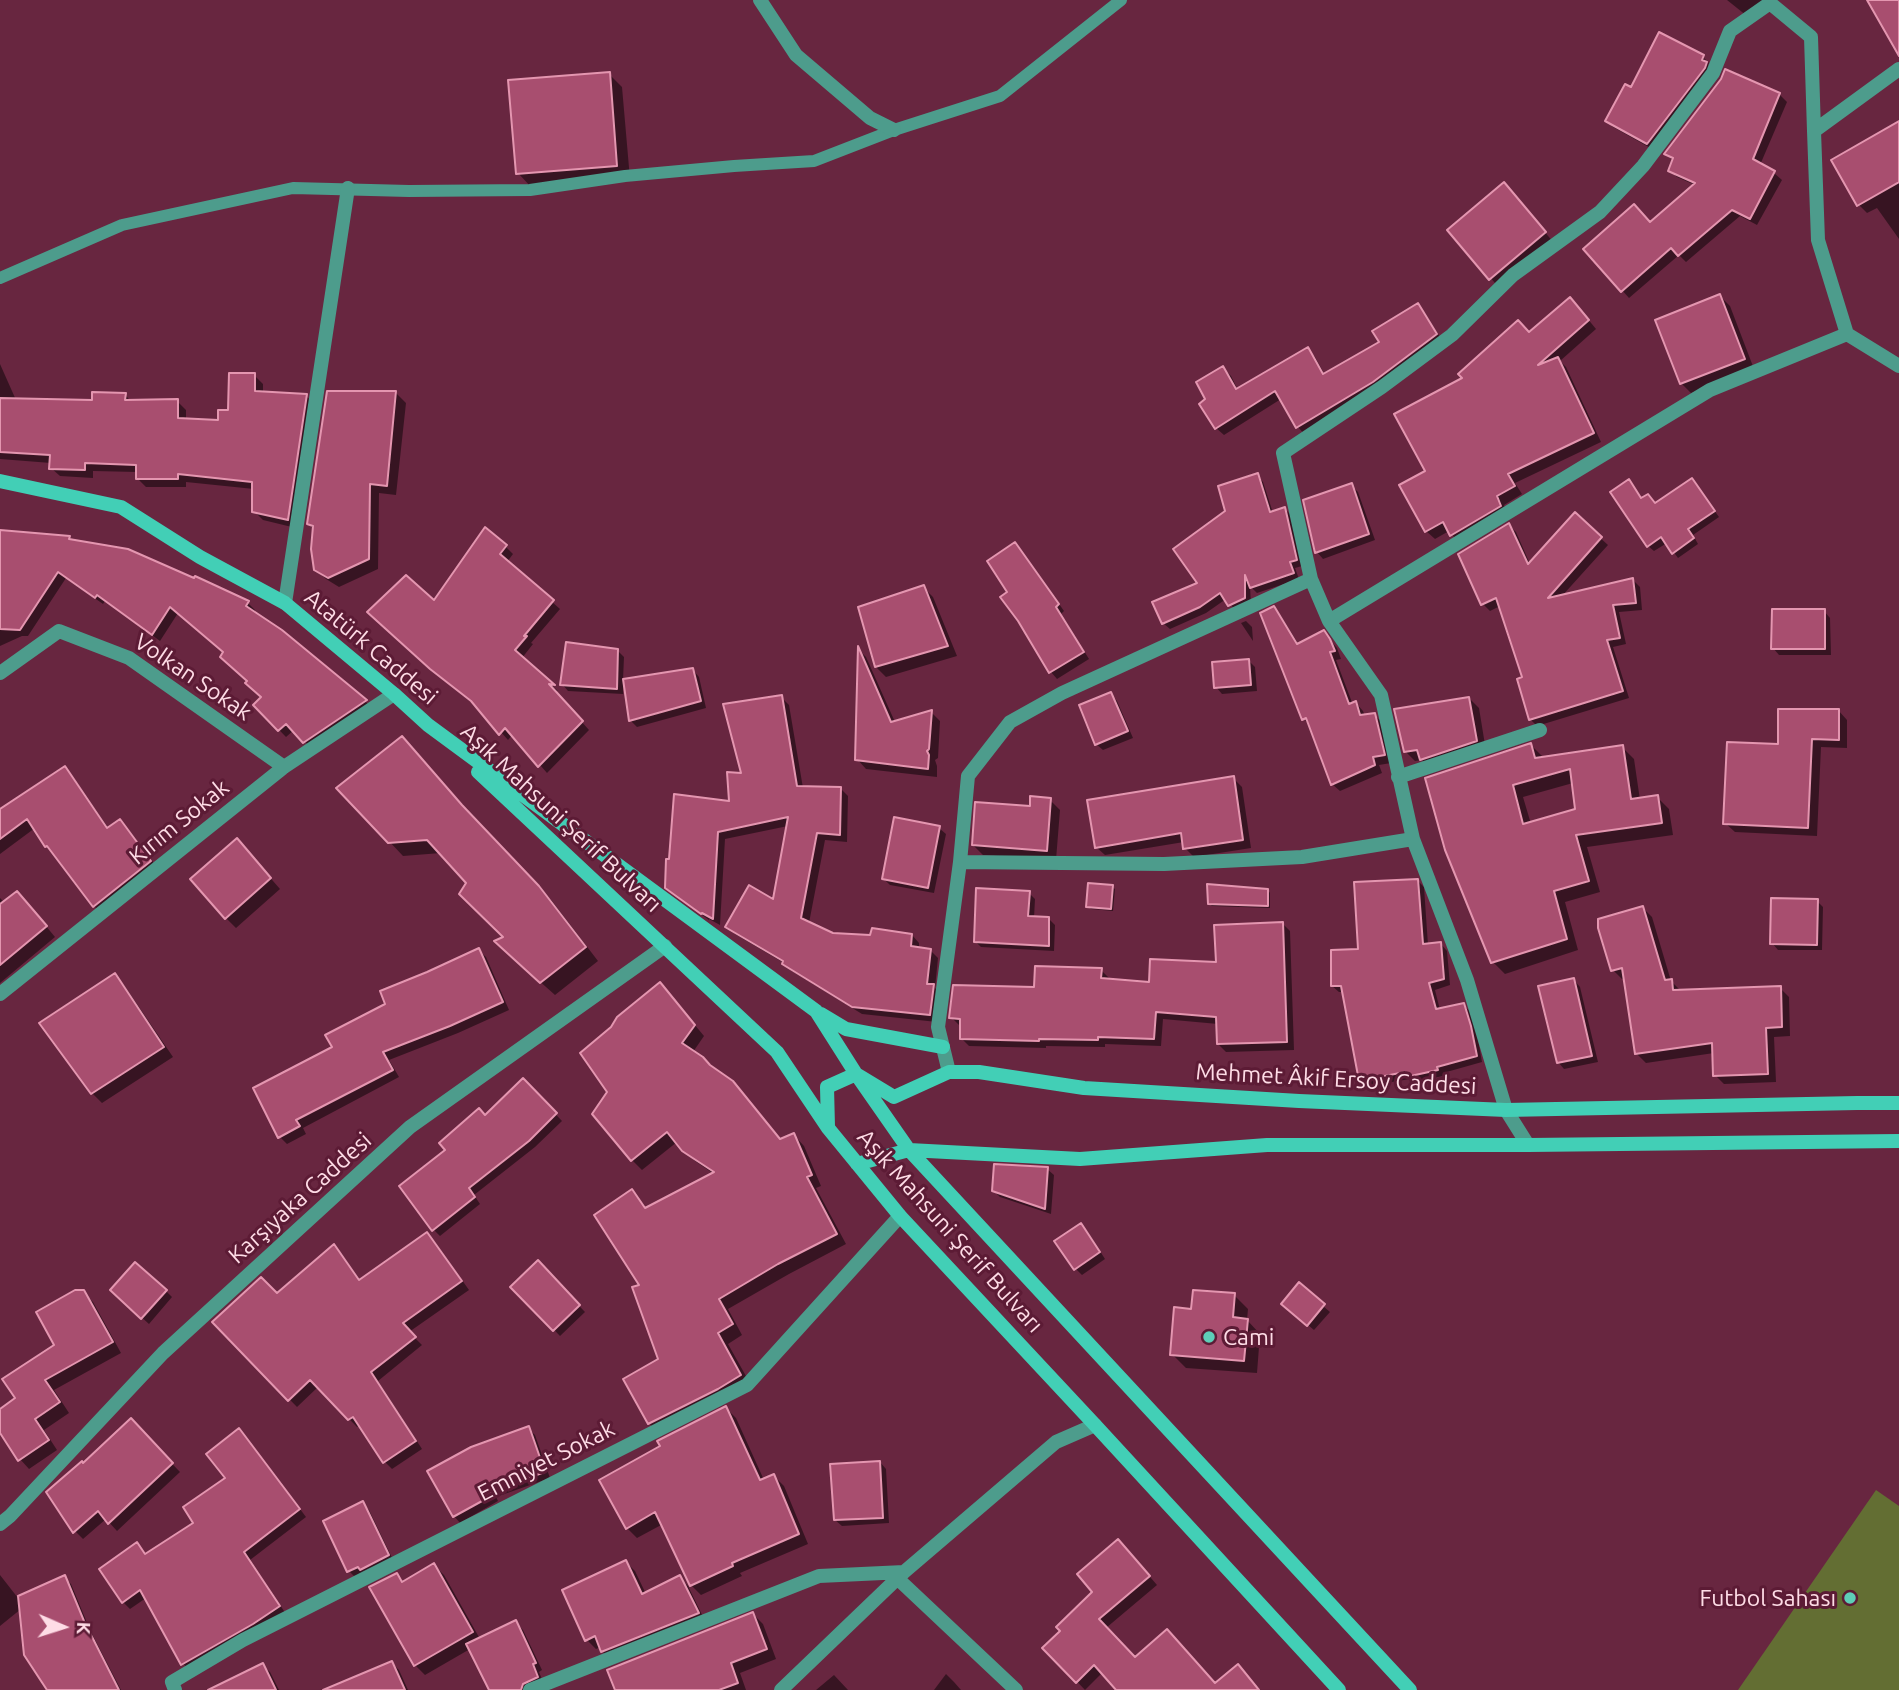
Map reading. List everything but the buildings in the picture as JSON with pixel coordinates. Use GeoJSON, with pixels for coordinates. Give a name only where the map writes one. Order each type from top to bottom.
{"type":"FeatureCollection","features":[{"type":"Feature","properties":{"kind":"main road","name":"Atatürk Caddesi"},"geometry":{"type":"LineString","coordinates":[[0,481],[121,506],[200,557],[285,603],[428,725],[816,1011],[909,1150]]}},
{"type":"Feature","properties":{"kind":"main road","name":"Aşık Mahsuni Şerif Bulvarı"},"geometry":{"type":"LineString","coordinates":[[428,725],[777,1052],[828,1128],[900,1216],[1339,1690]]}},
{"type":"Feature","properties":{"kind":"main road"},"geometry":{"type":"LineString","coordinates":[[816,1011],[846,1030],[943,1047]]}},
{"type":"Feature","properties":{"kind":"main road","name":"Mehmet Âkif Ersoy Caddesi"},"geometry":{"type":"LineString","coordinates":[[856,1074],[894,1097],[949,1072],[979,1072],[1084,1088],[1506,1110],[1899,1104]]}},
{"type":"Feature","properties":{"kind":"main road"},"geometry":{"type":"LineString","coordinates":[[828,1128],[827,1087],[856,1074]]}},
{"type":"Feature","properties":{"kind":"main road"},"geometry":{"type":"LineString","coordinates":[[857,1164],[909,1150],[1080,1159],[1267,1145],[1899,1141]]}},
{"type":"Feature","properties":{"kind":"main road","name":"Aşık Mahsuni Şerif Bulvarı"},"geometry":{"type":"LineString","coordinates":[[909,1150],[1410,1690]]}},
{"type":"Feature","properties":{"kind":"street"},"geometry":{"type":"LineString","coordinates":[[760,0],[796,55],[870,118],[894,130]]}},
{"type":"Feature","properties":{"kind":"street"},"geometry":{"type":"LineString","coordinates":[[1528,1145],[1506,1110],[1467,980],[1413,839],[1381,695],[1329,621],[1311,579],[1283,453],[1382,387],[1452,335],[1513,275],[1600,212],[1643,166],[1713,73],[1730,31],[1770,3],[1811,37],[1818,240],[1847,334],[1899,366]]}},
{"type":"Feature","properties":{"kind":"street"},"geometry":{"type":"LineString","coordinates":[[1814,131],[1899,69]]}},
{"type":"Feature","properties":{"kind":"street"},"geometry":{"type":"LineString","coordinates":[[285,603],[348,188]]}},
{"type":"Feature","properties":{"kind":"street"},"geometry":{"type":"LineString","coordinates":[[1329,621],[1710,390],[1847,334]]}},
{"type":"Feature","properties":{"kind":"street"},"geometry":{"type":"LineString","coordinates":[[949,1072],[938,1027],[960,862],[968,776],[1010,722],[1062,693],[1311,579]]}},
{"type":"Feature","properties":{"kind":"street","name":"Volkan Sokak"},"geometry":{"type":"LineString","coordinates":[[0,673],[59,631],[129,658],[284,767]]}},
{"type":"Feature","properties":{"kind":"street","name":"Kırım Sokak"},"geometry":{"type":"LineString","coordinates":[[0,994],[284,767],[394,694]]}},
{"type":"Feature","properties":{"kind":"street"},"geometry":{"type":"LineString","coordinates":[[1398,777],[1540,730]]}},
{"type":"Feature","properties":{"kind":"street"},"geometry":{"type":"LineString","coordinates":[[960,862],[1164,863],[1288,858],[1413,839]]}},
{"type":"Feature","properties":{"kind":"street","name":"Karşıyaka Caddesi"},"geometry":{"type":"LineString","coordinates":[[0,1524],[10,1517],[163,1353],[410,1127],[665,946]]}},
{"type":"Feature","properties":{"kind":"street","name":"Emniyet Sokak"},"geometry":{"type":"LineString","coordinates":[[175,1690],[173,1682],[243,1640],[747,1385],[900,1216]]}},
{"type":"Feature","properties":{"kind":"street"},"geometry":{"type":"LineString","coordinates":[[781,1690],[900,1575],[1056,1442],[1095,1425]]}},
{"type":"Feature","properties":{"kind":"street"},"geometry":{"type":"LineString","coordinates":[[530,1690],[819,1576],[900,1575],[1016,1690]]}},
{"type":"Feature","properties":{"kind":"lane"},"geometry":{"type":"LineString","coordinates":[[0,278],[122,225],[293,188],[530,190],[625,176],[814,161],[894,130],[1000,96],[1121,0]]}},
{"type":"Feature","properties":{"kind":"green space","name":"Futbol Sahası"},"geometry":{"type":"Polygon","coordinates":[[[1876,1490],[1899,1506],[1899,1690],[1738,1690],[1876,1490]]]}},
{"type":"Feature","properties":{"kind":"place","name":"Cami"},"geometry":{"type":"Point","coordinates":[1209,1337]}},
{"type":"Feature","properties":{"kind":"place","name":"Futbol Sahası"},"geometry":{"type":"Point","coordinates":[1850,1598]}}]}
